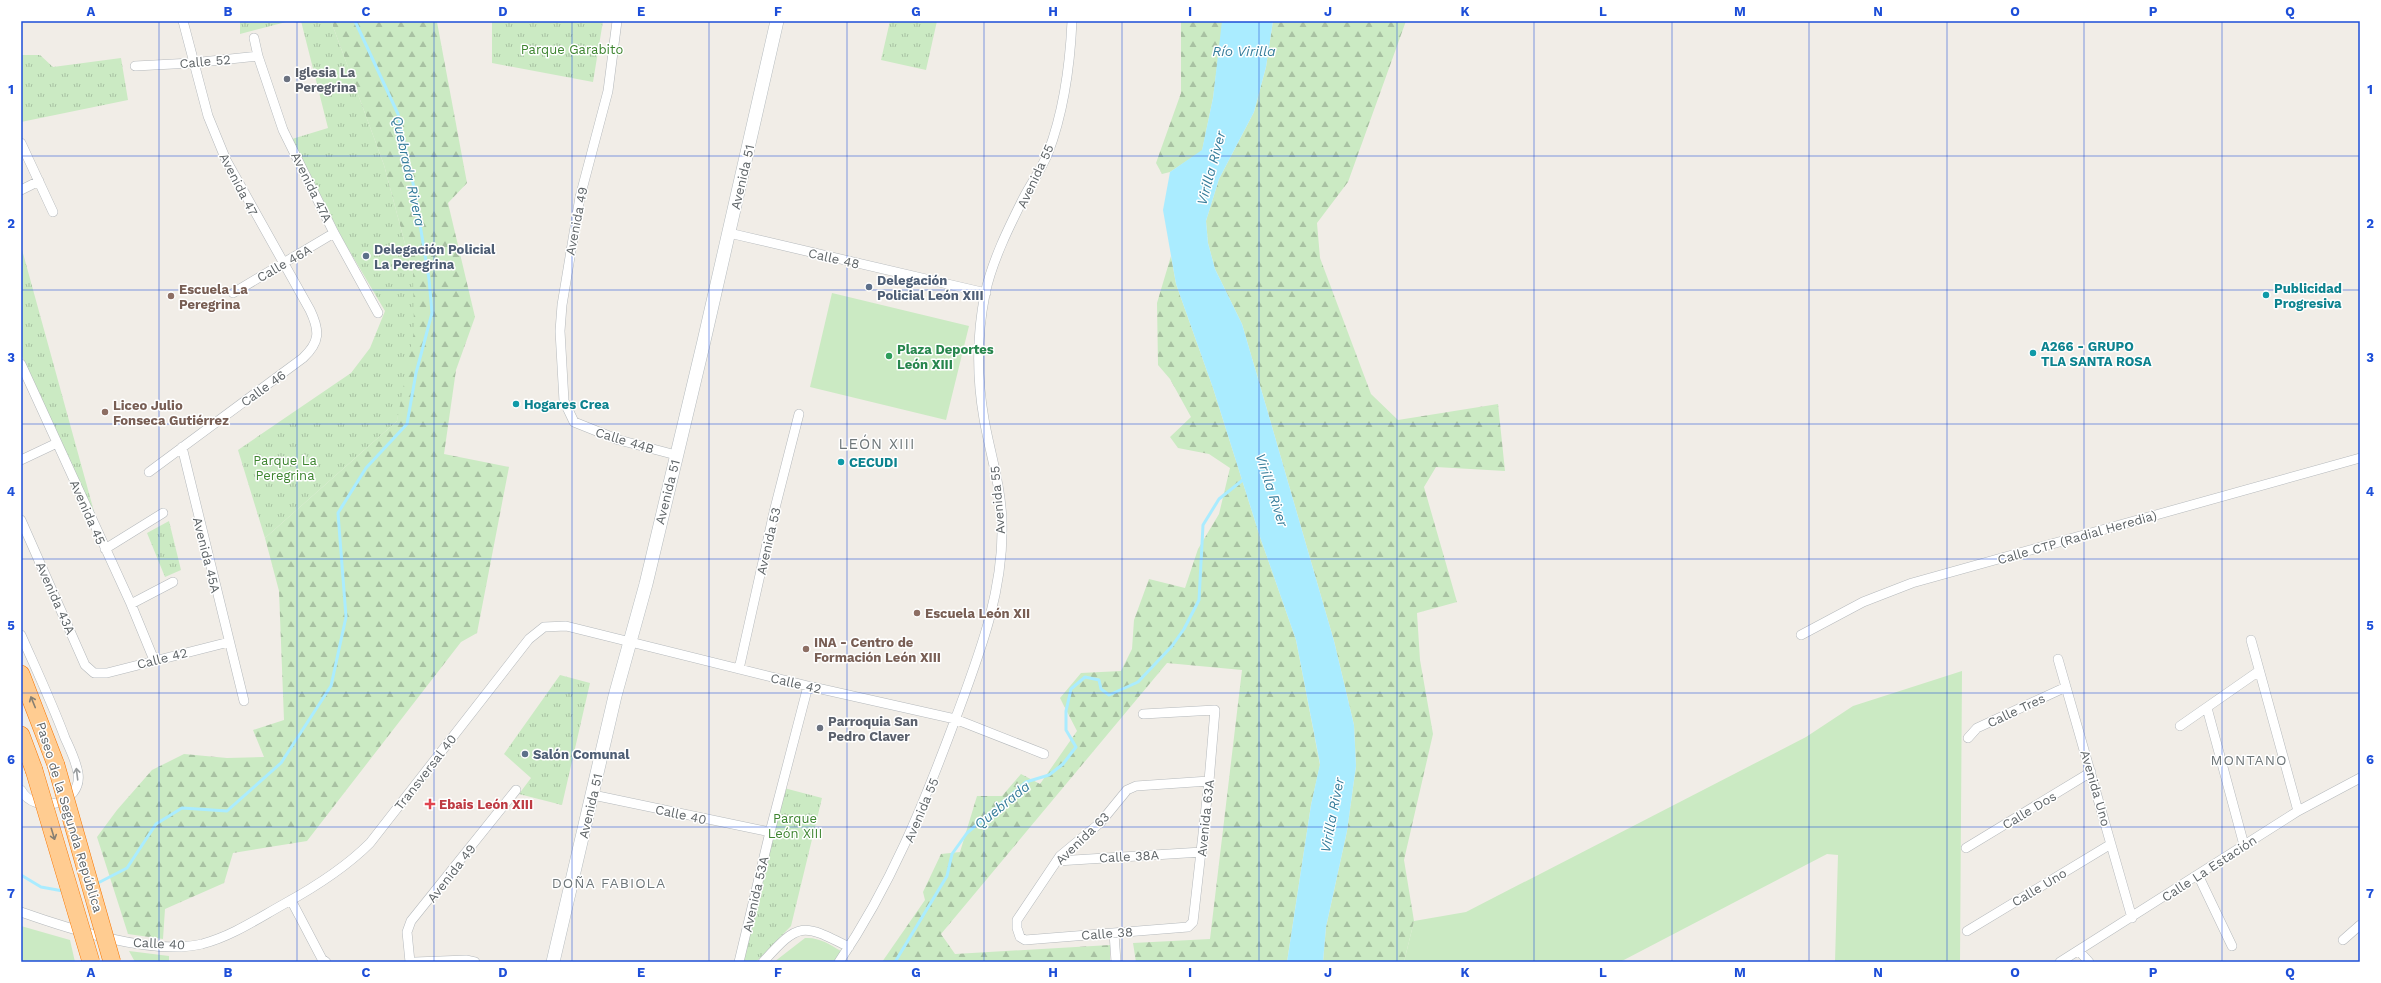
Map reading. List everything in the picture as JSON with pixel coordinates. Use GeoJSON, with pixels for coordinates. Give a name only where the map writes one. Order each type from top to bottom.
{"type":"FeatureCollection","features":[{"type":"Feature","properties":{"kind":"highway","name":"Paseo de la Segunda República"},"geometry":{"type":"LineString","coordinates":[[21,674],[56,765],[99,911],[112,962]]}},
{"type":"Feature","properties":{"kind":"highway","name":"Paseo de la Segunda República"},"geometry":{"type":"LineString","coordinates":[[21,735],[34,770],[91,962]]}},
{"type":"Feature","properties":{"kind":"highway"},"geometry":{"type":"LineString","coordinates":[[99,911],[122,962]]}},
{"type":"Feature","properties":{"kind":"street","name":"Avenida 47"},"geometry":{"type":"LineString","coordinates":[[183,21],[192,63],[208,116],[226,160],[316,323],[317,336]]}},
{"type":"Feature","properties":{"kind":"street","name":"Avenida 49"},"geometry":{"type":"LineString","coordinates":[[574,422],[564,401],[560,331],[562,305],[580,197],[608,91],[617,21]]}},
{"type":"Feature","properties":{"kind":"street","name":"Avenida 51"},"geometry":{"type":"LineString","coordinates":[[553,962],[630,641],[646,584],[729,233],[777,21]]}},
{"type":"Feature","properties":{"kind":"street","name":"Avenida 55"},"geometry":{"type":"LineString","coordinates":[[839,962],[907,844],[956,719],[986,636],[997,588],[1002,523],[993,455],[984,419],[979,374],[986,293],[1002,246],[1047,154],[1062,108],[1071,56],[1072,21]]}},
{"type":"Feature","properties":{"kind":"street"},"geometry":{"type":"LineString","coordinates":[[254,38],[258,56]]}},
{"type":"Feature","properties":{"kind":"street","name":"Calle 52"},"geometry":{"type":"LineString","coordinates":[[134,66],[192,63],[258,56]]}},
{"type":"Feature","properties":{"kind":"street","name":"Avenida 47A"},"geometry":{"type":"LineString","coordinates":[[258,56],[283,130],[334,233],[378,313]]}},
{"type":"Feature","properties":{"kind":"street"},"geometry":{"type":"LineString","coordinates":[[21,143],[53,212]]}},
{"type":"Feature","properties":{"kind":"street"},"geometry":{"type":"LineString","coordinates":[[21,190],[39,182]]}},
{"type":"Feature","properties":{"kind":"street","name":"Calle 46A"},"geometry":{"type":"LineString","coordinates":[[233,293],[334,233]]}},
{"type":"Feature","properties":{"kind":"street","name":"Calle 48"},"geometry":{"type":"LineString","coordinates":[[729,233],[986,293]]}},
{"type":"Feature","properties":{"kind":"street","name":"Calle 46"},"geometry":{"type":"LineString","coordinates":[[182,447],[304,358],[313,349],[317,336]]}},
{"type":"Feature","properties":{"kind":"street","name":"Avenida 45"},"geometry":{"type":"LineString","coordinates":[[21,364],[131,604],[154,660]]}},
{"type":"Feature","properties":{"kind":"street","name":"Avenida 53"},"geometry":{"type":"LineString","coordinates":[[739,669],[774,512],[799,414]]}},
{"type":"Feature","properties":{"kind":"street","name":"Calle 44B"},"geometry":{"type":"LineString","coordinates":[[574,422],[619,440],[676,455]]}},
{"type":"Feature","properties":{"kind":"street"},"geometry":{"type":"LineString","coordinates":[[21,460],[57,442]]}},
{"type":"Feature","properties":{"kind":"street"},"geometry":{"type":"LineString","coordinates":[[149,472],[182,447]]}},
{"type":"Feature","properties":{"kind":"street","name":"Avenida 45A"},"geometry":{"type":"LineString","coordinates":[[182,447],[244,702]]}},
{"type":"Feature","properties":{"kind":"street","name":"Calle CTP (Radial Heredia)"},"geometry":{"type":"LineString","coordinates":[[1801,635],[1863,602],[1912,583],[2360,458]]}},
{"type":"Feature","properties":{"kind":"street"},"geometry":{"type":"LineString","coordinates":[[105,549],[163,513]]}},
{"type":"Feature","properties":{"kind":"street","name":"Avenida 43A"},"geometry":{"type":"LineString","coordinates":[[21,520],[85,665],[94,673]]}},
{"type":"Feature","properties":{"kind":"street"},"geometry":{"type":"LineString","coordinates":[[131,604],[173,582]]}},
{"type":"Feature","properties":{"kind":"street","name":"Calle 42"},"geometry":{"type":"LineString","coordinates":[[544,627],[566,626],[808,686],[956,719],[1044,754]]}},
{"type":"Feature","properties":{"kind":"street","name":"Transversal 40"},"geometry":{"type":"LineString","coordinates":[[291,900],[352,861],[370,843],[529,639],[544,627]]}},
{"type":"Feature","properties":{"kind":"street"},"geometry":{"type":"LineString","coordinates":[[21,635],[55,710],[78,777],[76,790],[70,796],[55,804],[41,804],[32,802],[21,790]]}},
{"type":"Feature","properties":{"kind":"street"},"geometry":{"type":"LineString","coordinates":[[2252,640],[2259,671],[2298,811]]}},
{"type":"Feature","properties":{"kind":"street","name":"Calle 42"},"geometry":{"type":"LineString","coordinates":[[94,673],[106,673],[229,642]]}},
{"type":"Feature","properties":{"kind":"street","name":"Avenida Uno"},"geometry":{"type":"LineString","coordinates":[[2058,659],[2132,918]]}},
{"type":"Feature","properties":{"kind":"street"},"geometry":{"type":"LineString","coordinates":[[2180,726],[2259,671]]}},
{"type":"Feature","properties":{"kind":"street","name":"Avenida 53A"},"geometry":{"type":"LineString","coordinates":[[739,962],[770,832],[808,686]]}},
{"type":"Feature","properties":{"kind":"street","name":"Calle Tres"},"geometry":{"type":"LineString","coordinates":[[1968,738],[1977,728],[2066,687]]}},
{"type":"Feature","properties":{"kind":"street","name":"Avenida 63A"},"geometry":{"type":"LineString","coordinates":[[1143,714],[1213,708],[1215,710],[1202,852],[1192,924]]}},
{"type":"Feature","properties":{"kind":"street"},"geometry":{"type":"LineString","coordinates":[[2207,708],[2244,845]]}},
{"type":"Feature","properties":{"kind":"street","name":"Calle Dos"},"geometry":{"type":"LineString","coordinates":[[1966,848],[2091,772]]}},
{"type":"Feature","properties":{"kind":"street","name":"Calle La Estación"},"geometry":{"type":"LineString","coordinates":[[2060,962],[2132,918],[2298,811],[2360,778]]}},
{"type":"Feature","properties":{"kind":"street","name":"Avenida 63"},"geometry":{"type":"LineString","coordinates":[[1020,937],[1017,928],[1017,920],[1057,861],[1100,823],[1127,790],[1136,786],[1209,782]]}},
{"type":"Feature","properties":{"kind":"street","name":"Avenida 49"},"geometry":{"type":"LineString","coordinates":[[410,962],[407,932],[412,921],[516,790]]}},
{"type":"Feature","properties":{"kind":"street","name":"Calle 40"},"geometry":{"type":"LineString","coordinates":[[593,795],[770,832]]}},
{"type":"Feature","properties":{"kind":"street","name":"Calle Uno"},"geometry":{"type":"LineString","coordinates":[[1967,931],[2111,844]]}},
{"type":"Feature","properties":{"kind":"street","name":"Calle 38A"},"geometry":{"type":"LineString","coordinates":[[1057,861],[1202,852]]}},
{"type":"Feature","properties":{"kind":"street"},"geometry":{"type":"LineString","coordinates":[[2198,875],[2232,946]]}},
{"type":"Feature","properties":{"kind":"street"},"geometry":{"type":"LineString","coordinates":[[291,900],[322,959],[326,962]]}},
{"type":"Feature","properties":{"kind":"street","name":"Calle 40"},"geometry":{"type":"LineString","coordinates":[[21,912],[60,926],[131,943],[170,946],[200,944],[230,935],[291,900]]}},
{"type":"Feature","properties":{"kind":"street","name":"Calle 38"},"geometry":{"type":"LineString","coordinates":[[1020,937],[1025,940],[1188,927],[1192,924]]}},
{"type":"Feature","properties":{"kind":"street"},"geometry":{"type":"LineString","coordinates":[[2343,940],[2360,925]]}},
{"type":"Feature","properties":{"kind":"street"},"geometry":{"type":"LineString","coordinates":[[763,962],[790,933],[806,930],[821,933],[849,947]]}},
{"type":"Feature","properties":{"kind":"street"},"geometry":{"type":"LineString","coordinates":[[1114,933],[1116,962]]}},
{"type":"Feature","properties":{"kind":"street"},"geometry":{"type":"LineString","coordinates":[[2079,951],[2089,962]]}},
{"type":"Feature","properties":{"kind":"street"},"geometry":{"type":"LineString","coordinates":[[416,962],[466,960],[475,962]]}},
{"type":"Feature","properties":{"kind":"green space"},"geometry":{"type":"Polygon","coordinates":[[[240,21],[290,21],[240,34],[240,21]]]}},
{"type":"Feature","properties":{"kind":"green space","name":"Parque La Peregrina"},"geometry":{"type":"Polygon","coordinates":[[[301,21],[331,21],[384,165],[413,274],[414,331],[397,421],[265,538],[238,450],[351,373],[370,348],[385,311],[343,240],[292,139],[328,128],[301,21]]]}},
{"type":"Feature","properties":{"kind":"green space"},"geometry":{"type":"Polygon","coordinates":[[[331,21],[437,22],[467,183],[448,203],[475,317],[456,370],[444,454],[509,467],[477,633],[461,642],[307,841],[233,853],[224,883],[165,909],[163,939],[128,934],[97,837],[117,810],[152,770],[184,754],[227,758],[264,757],[253,730],[284,720],[279,591],[265,538],[397,421],[413,274],[384,165],[331,21]]]}},
{"type":"Feature","properties":{"kind":"green space","name":"Parque Garabito"},"geometry":{"type":"Polygon","coordinates":[[[492,21],[603,21],[593,82],[492,63],[492,21]]]}},
{"type":"Feature","properties":{"kind":"green space"},"geometry":{"type":"Polygon","coordinates":[[[890,21],[937,21],[926,70],[881,60],[890,21]]]}},
{"type":"Feature","properties":{"kind":"green space"},"geometry":{"type":"Polygon","coordinates":[[[1181,21],[1222,21],[1222,28],[1213,98],[1202,151],[1170,172],[1162,174],[1156,163],[1181,93],[1181,21]]]}},
{"type":"Feature","properties":{"kind":"green space"},"geometry":{"type":"Polygon","coordinates":[[[1273,21],[1406,21],[1348,182],[1317,223],[1320,258],[1371,394],[1398,420],[1498,404],[1505,471],[1436,467],[1424,487],[1457,602],[1417,613],[1420,660],[1433,734],[1404,860],[1414,921],[1404,962],[1323,962],[1326,927],[1347,831],[1356,766],[1354,725],[1334,641],[1242,324],[1215,269],[1208,243],[1206,221],[1219,179],[1254,112],[1266,67],[1273,21]]]}},
{"type":"Feature","properties":{"kind":"green space"},"geometry":{"type":"Polygon","coordinates":[[[21,55],[40,55],[53,67],[121,58],[128,100],[21,122],[21,55]]]}},
{"type":"Feature","properties":{"kind":"green space"},"geometry":{"type":"Polygon","coordinates":[[[21,246],[98,526],[21,354],[21,246]]]}},
{"type":"Feature","properties":{"kind":"green space"},"geometry":{"type":"Polygon","coordinates":[[[1171,256],[1176,284],[1213,388],[1260,537],[1296,640],[1320,765],[1311,805],[1287,962],[1136,962],[1133,943],[1210,939],[1242,670],[1167,663],[941,934],[955,954],[1110,945],[1110,962],[882,962],[925,900],[923,892],[941,854],[960,852],[977,796],[1002,796],[1021,774],[1040,784],[1077,731],[1060,698],[1081,673],[1121,671],[1132,649],[1134,620],[1149,579],[1185,588],[1198,549],[1219,514],[1230,468],[1209,454],[1178,448],[1170,437],[1191,417],[1170,379],[1158,365],[1157,303],[1171,256]]]}},
{"type":"Feature","properties":{"kind":"green space","name":"Plaza Deportes León XIII"},"geometry":{"type":"Polygon","coordinates":[[[832,293],[969,326],[946,420],[810,387],[832,293]]]}},
{"type":"Feature","properties":{"kind":"green space"},"geometry":{"type":"Polygon","coordinates":[[[169,521],[181,570],[165,577],[147,533],[169,521]]]}},
{"type":"Feature","properties":{"kind":"green space"},"geometry":{"type":"Polygon","coordinates":[[[1962,671],[1960,962],[1835,962],[1838,855],[1827,854],[1620,962],[1404,962],[1414,921],[1466,912],[1806,737],[1853,706],[1962,671]]]}},
{"type":"Feature","properties":{"kind":"green space"},"geometry":{"type":"Polygon","coordinates":[[[560,675],[590,683],[562,805],[519,794],[531,778],[504,754],[560,675]]]}},
{"type":"Feature","properties":{"kind":"green space","name":"Parque León XIII"},"geometry":{"type":"Polygon","coordinates":[[[784,788],[822,798],[791,926],[756,962],[743,962],[784,788]]]}},
{"type":"Feature","properties":{"kind":"green space"},"geometry":{"type":"Polygon","coordinates":[[[21,926],[70,940],[75,962],[21,962],[21,926]]]}},
{"type":"Feature","properties":{"kind":"green space"},"geometry":{"type":"Polygon","coordinates":[[[805,938],[819,940],[841,951],[834,962],[774,962],[805,938]]]}},
{"type":"Feature","properties":{"kind":"green space"},"geometry":{"type":"Polygon","coordinates":[[[129,951],[169,956],[169,962],[135,962],[129,951]]]}},
{"type":"Feature","properties":{"kind":"water","name":"Río Virilla"},"geometry":{"type":"Polygon","coordinates":[[[1222,21],[1273,21],[1266,67],[1254,112],[1219,179],[1206,221],[1208,243],[1215,269],[1242,324],[1334,641],[1354,725],[1356,766],[1347,831],[1326,927],[1323,962],[1287,962],[1311,805],[1320,764],[1296,640],[1260,537],[1213,388],[1176,284],[1163,210],[1170,172],[1202,150],[1213,98],[1222,21]]]}},
{"type":"Feature","properties":{"kind":"waterway","name":"Quebrada Rivera"},"geometry":{"type":"LineString","coordinates":[[96,884],[127,868],[156,824],[182,808],[227,811],[281,763],[331,686],[346,617],[338,513],[366,468],[407,424],[416,373],[432,313],[429,279],[414,188],[398,114],[355,21]]}},
{"type":"Feature","properties":{"kind":"waterway","name":"Quebrada"},"geometry":{"type":"LineString","coordinates":[[895,962],[947,876],[952,854],[967,833],[1026,782],[1049,775],[1063,764],[1076,747],[1066,730],[1066,711],[1071,689],[1085,677],[1099,680],[1101,689],[1109,695],[1138,682],[1172,646],[1184,629],[1199,600],[1203,525],[1219,499],[1244,479]]}},
{"type":"Feature","properties":{"kind":"waterway","name":"Quebrada Rivera"},"geometry":{"type":"LineString","coordinates":[[21,875],[41,887],[63,891]]}},
{"type":"Feature","properties":{"kind":"place","name":"Iglesia La Peregrina"},"geometry":{"type":"Point","coordinates":[287,79]}},
{"type":"Feature","properties":{"kind":"place","name":"Delegación Policial La Peregrina"},"geometry":{"type":"Point","coordinates":[366,256]}},
{"type":"Feature","properties":{"kind":"place","name":"Delegación Policial León XIII"},"geometry":{"type":"Point","coordinates":[869,287]}},
{"type":"Feature","properties":{"kind":"place","name":"Publicidad Progresiva"},"geometry":{"type":"Point","coordinates":[2266,295]}},
{"type":"Feature","properties":{"kind":"place","name":"Escuela La Peregrina"},"geometry":{"type":"Point","coordinates":[171,296]}},
{"type":"Feature","properties":{"kind":"place","name":"A266 - GRUPO TLA SANTA ROSA"},"geometry":{"type":"Point","coordinates":[2033,353]}},
{"type":"Feature","properties":{"kind":"place","name":"Plaza Deportes León XIII"},"geometry":{"type":"Point","coordinates":[889,356]}},
{"type":"Feature","properties":{"kind":"place","name":"Hogares Crea"},"geometry":{"type":"Point","coordinates":[516,404]}},
{"type":"Feature","properties":{"kind":"place","name":"Liceo Julio Fonseca Gutiérrez"},"geometry":{"type":"Point","coordinates":[105,412]}},
{"type":"Feature","properties":{"kind":"place","name":"CECUDI"},"geometry":{"type":"Point","coordinates":[841,462]}},
{"type":"Feature","properties":{"kind":"place","name":"Escuela León XII"},"geometry":{"type":"Point","coordinates":[917,613]}},
{"type":"Feature","properties":{"kind":"place","name":"INA - Centro de Formación León XIII"},"geometry":{"type":"Point","coordinates":[806,649]}},
{"type":"Feature","properties":{"kind":"place","name":"Parroquia San Pedro Claver"},"geometry":{"type":"Point","coordinates":[820,728]}},
{"type":"Feature","properties":{"kind":"place","name":"Salón Comunal"},"geometry":{"type":"Point","coordinates":[525,754]}},
{"type":"Feature","properties":{"kind":"place","name":"Ebais León XIII"},"geometry":{"type":"Point","coordinates":[430,804]}},
{"type":"Feature","properties":{"kind":"district","name":"LEÓN XIII"},"geometry":{"type":"Point","coordinates":[877,444]}},
{"type":"Feature","properties":{"kind":"district","name":"MONTANO"},"geometry":{"type":"Point","coordinates":[2249,760]}},
{"type":"Feature","properties":{"kind":"district","name":"DOÑA FABIOLA"},"geometry":{"type":"Point","coordinates":[609,883]}},
{"type":"Feature","properties":{"kind":"water label","name":"Virilla River"},"geometry":{"type":"Point","coordinates":[1211,168]}},
{"type":"Feature","properties":{"kind":"water label","name":"Virilla River"},"geometry":{"type":"Point","coordinates":[1272,490]}},
{"type":"Feature","properties":{"kind":"water label","name":"Virilla River"},"geometry":{"type":"Point","coordinates":[1332,815]}}]}
